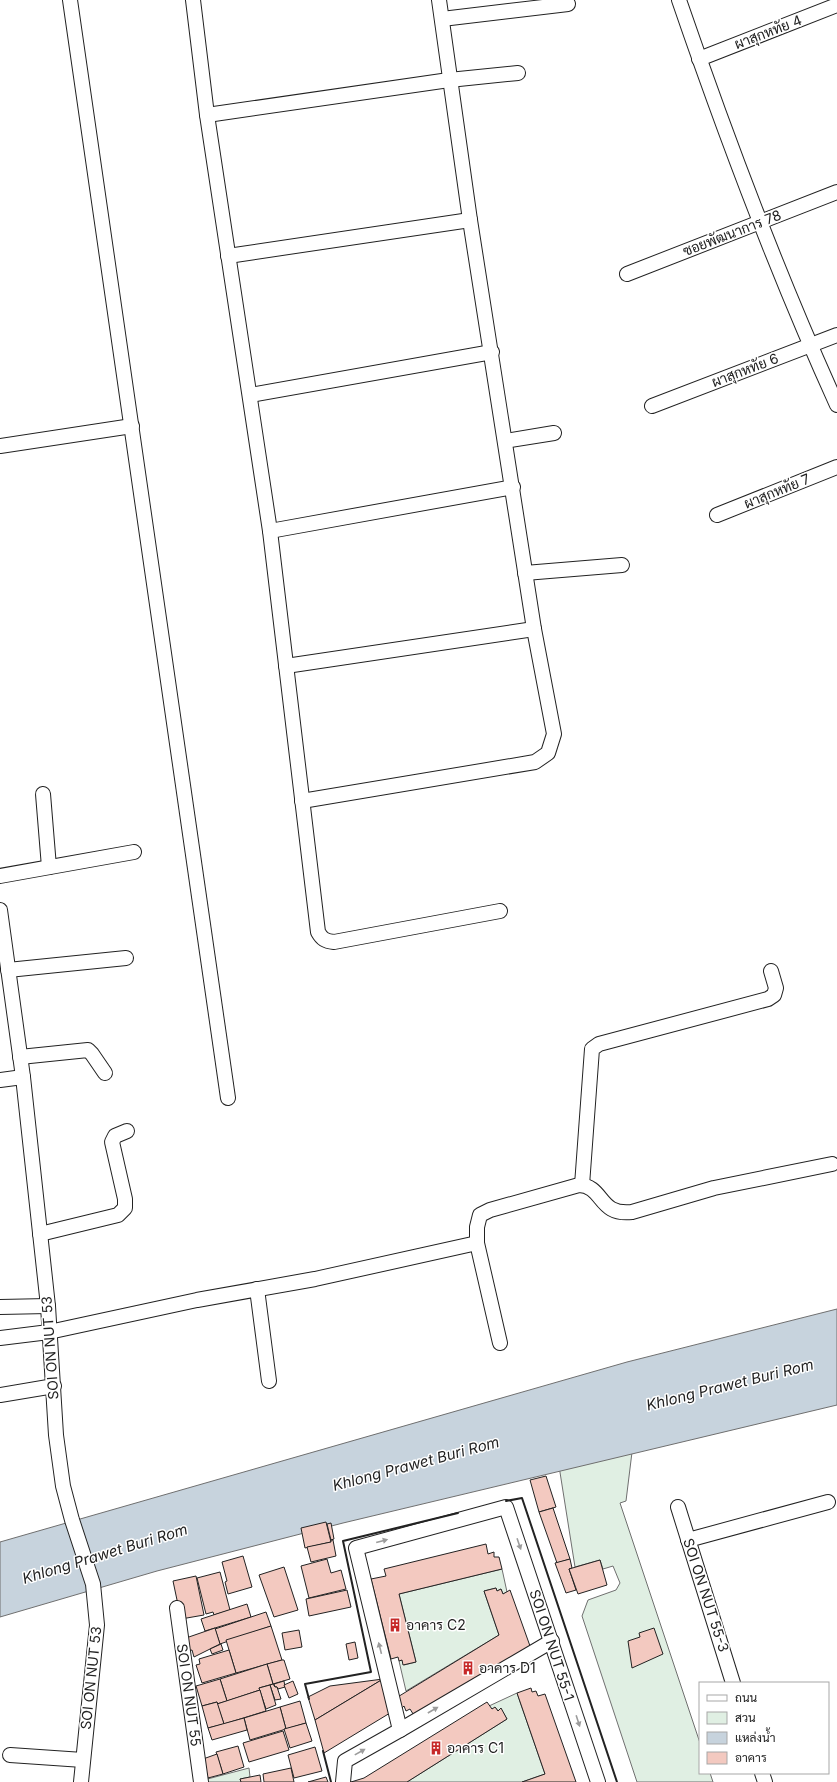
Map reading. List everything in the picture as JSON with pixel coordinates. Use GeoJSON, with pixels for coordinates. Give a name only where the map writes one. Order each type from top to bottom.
{"type":"FeatureCollection","features":[{"type":"Feature","properties":{"kind":"street"},"geometry":{"type":"LineString","coordinates":[[70,0],[228,1098]]}},
{"type":"Feature","properties":{"kind":"street"},"geometry":{"type":"LineString","coordinates":[[193,0],[228,256],[251,395],[270,531],[318,932],[321,938],[326,941],[334,942],[500,911]]}},
{"type":"Feature","properties":{"kind":"street"},"geometry":{"type":"LineString","coordinates":[[302,801],[535,762],[548,753],[554,734],[525,573],[492,352],[470,220],[439,0]]}},
{"type":"Feature","properties":{"kind":"street"},"geometry":{"type":"LineString","coordinates":[[678,0],[761,222],[810,345],[837,405]]}},
{"type":"Feature","properties":{"kind":"street"},"geometry":{"type":"LineString","coordinates":[[442,19],[568,4]]}},
{"type":"Feature","properties":{"kind":"street","name":"ผาสุกหทัย 4"},"geometry":{"type":"LineString","coordinates":[[699,59],[837,5]]}},
{"type":"Feature","properties":{"kind":"street"},"geometry":{"type":"LineString","coordinates":[[208,115],[450,80],[518,73]]}},
{"type":"Feature","properties":{"kind":"street","name":"ซอยพัฒนาการ 78"},"geometry":{"type":"LineString","coordinates":[[627,274],[837,192]]}},
{"type":"Feature","properties":{"kind":"street"},"geometry":{"type":"LineString","coordinates":[[228,256],[470,220]]}},
{"type":"Feature","properties":{"kind":"street","name":"ผาสุกหทัย 6"},"geometry":{"type":"LineString","coordinates":[[652,406],[837,334]]}},
{"type":"Feature","properties":{"kind":"street"},"geometry":{"type":"LineString","coordinates":[[251,395],[492,352]]}},
{"type":"Feature","properties":{"kind":"street"},"geometry":{"type":"LineString","coordinates":[[0,446],[132,426]]}},
{"type":"Feature","properties":{"kind":"street"},"geometry":{"type":"LineString","coordinates":[[505,441],[554,433]]}},
{"type":"Feature","properties":{"kind":"street","name":"ผาสุกหทัย 7"},"geometry":{"type":"LineString","coordinates":[[717,515],[837,467]]}},
{"type":"Feature","properties":{"kind":"street"},"geometry":{"type":"LineString","coordinates":[[270,531],[513,487]]}},
{"type":"Feature","properties":{"kind":"street"},"geometry":{"type":"LineString","coordinates":[[525,573],[622,564]]}},
{"type":"Feature","properties":{"kind":"street"},"geometry":{"type":"LineString","coordinates":[[286,666],[534,629]]}},
{"type":"Feature","properties":{"kind":"street"},"geometry":{"type":"LineString","coordinates":[[43,794],[49,867]]}},
{"type":"Feature","properties":{"kind":"street"},"geometry":{"type":"LineString","coordinates":[[0,876],[134,852]]}},
{"type":"Feature","properties":{"kind":"street","name":"SOI ON NUT 53"},"geometry":{"type":"LineString","coordinates":[[0,910],[23,1077],[48,1306],[56,1435],[63,1486],[72,1520],[93,1584],[98,1625],[80,1782]]}},
{"type":"Feature","properties":{"kind":"street"},"geometry":{"type":"LineString","coordinates":[[8,970],[126,958]]}},
{"type":"Feature","properties":{"kind":"street"},"geometry":{"type":"LineString","coordinates":[[582,1186],[592,1049],[599,1044],[768,998],[774,995],[776,988],[771,971]]}},
{"type":"Feature","properties":{"kind":"street"},"geometry":{"type":"LineString","coordinates":[[20,1057],[88,1050],[105,1073]]}},
{"type":"Feature","properties":{"kind":"street"},"geometry":{"type":"LineString","coordinates":[[0,1080],[23,1077]]}},
{"type":"Feature","properties":{"kind":"street"},"geometry":{"type":"LineString","coordinates":[[40,1234],[118,1215],[125,1208],[125,1199],[112,1142],[115,1136],[127,1131]]}},
{"type":"Feature","properties":{"kind":"street"},"geometry":{"type":"LineString","coordinates":[[500,1343],[477,1243],[477,1227],[480,1216],[490,1210],[582,1186],[588,1187],[598,1194],[608,1207],[622,1213],[632,1212],[714,1188],[832,1164]]}},
{"type":"Feature","properties":{"kind":"street"},"geometry":{"type":"LineString","coordinates":[[0,1338],[49,1332],[197,1300],[315,1279],[477,1243]]}},
{"type":"Feature","properties":{"kind":"street"},"geometry":{"type":"LineString","coordinates":[[257,1289],[269,1380]]}},
{"type":"Feature","properties":{"kind":"street"},"geometry":{"type":"LineString","coordinates":[[0,1307],[48,1306]]}},
{"type":"Feature","properties":{"kind":"street"},"geometry":{"type":"LineString","coordinates":[[0,1395],[54,1386]]}},
{"type":"Feature","properties":{"kind":"street"},"geometry":{"type":"LineString","coordinates":[[688,1540],[828,1502]]}},
{"type":"Feature","properties":{"kind":"street","name":"SOI ON NUT 55-3"},"geometry":{"type":"LineString","coordinates":[[678,1507],[733,1682]]}},
{"type":"Feature","properties":{"kind":"street","name":"SOI ON NUT 55-1"},"geometry":{"type":"LineString","coordinates":[[400,1730],[356,1548],[506,1508],[598,1782]]}},
{"type":"Feature","properties":{"kind":"street","name":"SOI ON NUT 55"},"geometry":{"type":"LineString","coordinates":[[177,1608],[201,1782]]}},
{"type":"Feature","properties":{"kind":"street"},"geometry":{"type":"LineString","coordinates":[[343,1782],[344,1761],[552,1642]]}},
{"type":"Feature","properties":{"kind":"street"},"geometry":{"type":"LineString","coordinates":[[10,1755],[83,1760]]}},
{"type":"Feature","properties":{"kind":"green space"},"geometry":{"type":"Polygon","coordinates":[[[633,1444],[626,1501],[620,1503],[699,1740],[699,1774],[710,1774],[713,1782],[637,1782],[582,1616],[588,1600],[616,1590],[620,1583],[613,1566],[603,1569],[600,1560],[575,1567],[559,1466],[633,1444]]]}},
{"type":"Feature","properties":{"kind":"green space"},"geometry":{"type":"Polygon","coordinates":[[[502,1569],[507,1592],[503,1594],[501,1589],[497,1591],[496,1588],[484,1591],[499,1635],[406,1691],[399,1661],[402,1660],[404,1665],[416,1662],[399,1594],[502,1569]]]}},
{"type":"Feature","properties":{"kind":"green space"},"geometry":{"type":"Polygon","coordinates":[[[517,1693],[545,1774],[522,1782],[407,1782],[507,1719],[501,1709],[498,1711],[496,1708],[492,1709],[489,1706],[517,1693]]]}},
{"type":"Feature","properties":{"kind":"green space"},"geometry":{"type":"Polygon","coordinates":[[[249,1768],[250,1777],[240,1779],[241,1782],[200,1781],[249,1768]]]}},
{"type":"Feature","properties":{"kind":"water","name":"Khlong Prawet Buri Rom"},"geometry":{"type":"Polygon","coordinates":[[[837,1309],[837,1405],[343,1523],[157,1571],[0,1617],[0,1542],[627,1362],[837,1309]]]}},
{"type":"Feature","properties":{"kind":"building"},"geometry":{"type":"Polygon","coordinates":[[[546,1476],[556,1507],[539,1512],[530,1480],[546,1476]]]}},
{"type":"Feature","properties":{"kind":"building"},"geometry":{"type":"Polygon","coordinates":[[[553,1508],[570,1559],[557,1563],[539,1512],[553,1508]]]}},
{"type":"Feature","properties":{"kind":"building"},"geometry":{"type":"Polygon","coordinates":[[[326,1522],[331,1542],[305,1548],[301,1528],[326,1522]]]}},
{"type":"Feature","properties":{"kind":"building"},"geometry":{"type":"Polygon","coordinates":[[[331,1523],[334,1539],[331,1540],[327,1524],[331,1523]]]}},
{"type":"Feature","properties":{"kind":"building"},"geometry":{"type":"Polygon","coordinates":[[[331,1540],[333,1540],[336,1556],[311,1562],[307,1547],[331,1542],[331,1540]]]}},
{"type":"Feature","properties":{"kind":"building","name":"อาคาร C2"},"geometry":{"type":"Polygon","coordinates":[[[486,1544],[488,1554],[494,1552],[494,1557],[499,1557],[502,1569],[399,1594],[416,1662],[403,1665],[402,1660],[399,1661],[398,1657],[391,1659],[371,1579],[386,1576],[384,1569],[486,1544]]]}},
{"type":"Feature","properties":{"kind":"building"},"geometry":{"type":"Polygon","coordinates":[[[243,1556],[252,1587],[228,1594],[225,1582],[227,1581],[222,1562],[243,1556]]]}},
{"type":"Feature","properties":{"kind":"building"},"geometry":{"type":"Polygon","coordinates":[[[327,1559],[331,1573],[341,1570],[346,1589],[309,1598],[301,1566],[327,1559]]]}},
{"type":"Feature","properties":{"kind":"building"},"geometry":{"type":"Polygon","coordinates":[[[570,1559],[572,1568],[569,1569],[576,1590],[566,1593],[555,1563],[570,1559]]]}},
{"type":"Feature","properties":{"kind":"building"},"geometry":{"type":"Polygon","coordinates":[[[600,1560],[607,1585],[578,1594],[569,1569],[600,1560]]]}},
{"type":"Feature","properties":{"kind":"building"},"geometry":{"type":"Polygon","coordinates":[[[284,1567],[298,1610],[274,1617],[259,1575],[284,1567]]]}},
{"type":"Feature","properties":{"kind":"building"},"geometry":{"type":"Polygon","coordinates":[[[220,1572],[230,1610],[214,1615],[213,1612],[206,1614],[197,1578],[220,1572]]]}},
{"type":"Feature","properties":{"kind":"building"},"geometry":{"type":"Polygon","coordinates":[[[196,1576],[204,1615],[181,1619],[173,1581],[196,1576]]]}},
{"type":"Feature","properties":{"kind":"building","name":"อาคาร D1"},"geometry":{"type":"Polygon","coordinates":[[[496,1588],[497,1591],[501,1589],[503,1594],[510,1590],[530,1646],[415,1717],[410,1709],[406,1711],[404,1706],[402,1708],[396,1698],[499,1635],[484,1591],[496,1588]]]}},
{"type":"Feature","properties":{"kind":"building"},"geometry":{"type":"Polygon","coordinates":[[[347,1590],[351,1607],[309,1616],[306,1599],[347,1590]]]}},
{"type":"Feature","properties":{"kind":"building"},"geometry":{"type":"Polygon","coordinates":[[[247,1604],[251,1617],[205,1631],[201,1619],[247,1604]]]}},
{"type":"Feature","properties":{"kind":"building"},"geometry":{"type":"Polygon","coordinates":[[[266,1612],[271,1626],[220,1644],[215,1629],[266,1612]]]}},
{"type":"Feature","properties":{"kind":"building"},"geometry":{"type":"Polygon","coordinates":[[[271,1626],[282,1660],[236,1673],[226,1640],[271,1626]]]}},
{"type":"Feature","properties":{"kind":"building"},"geometry":{"type":"Polygon","coordinates":[[[215,1628],[220,1644],[194,1657],[192,1650],[187,1651],[183,1639],[215,1628]]]}},
{"type":"Feature","properties":{"kind":"building"},"geometry":{"type":"Polygon","coordinates":[[[654,1628],[663,1654],[632,1668],[628,1641],[640,1637],[639,1633],[654,1628]]]}},
{"type":"Feature","properties":{"kind":"building"},"geometry":{"type":"Polygon","coordinates":[[[299,1630],[302,1647],[285,1650],[282,1633],[299,1630]]]}},
{"type":"Feature","properties":{"kind":"building"},"geometry":{"type":"Polygon","coordinates":[[[355,1642],[358,1658],[349,1660],[346,1644],[355,1642]]]}},
{"type":"Feature","properties":{"kind":"building"},"geometry":{"type":"Polygon","coordinates":[[[221,1644],[223,1650],[212,1654],[210,1649],[221,1644]]]}},
{"type":"Feature","properties":{"kind":"building"},"geometry":{"type":"Polygon","coordinates":[[[229,1650],[236,1673],[202,1683],[196,1665],[200,1664],[199,1659],[229,1650]]]}},
{"type":"Feature","properties":{"kind":"building"},"geometry":{"type":"Polygon","coordinates":[[[284,1660],[290,1679],[273,1684],[267,1664],[284,1660]]]}},
{"type":"Feature","properties":{"kind":"building"},"geometry":{"type":"Polygon","coordinates":[[[267,1664],[273,1684],[227,1701],[220,1679],[267,1664]]]}},
{"type":"Feature","properties":{"kind":"building"},"geometry":{"type":"Polygon","coordinates":[[[220,1679],[227,1701],[202,1706],[196,1686],[220,1679]]]}},
{"type":"Feature","properties":{"kind":"building"},"geometry":{"type":"Polygon","coordinates":[[[383,1679],[315,1720],[308,1697],[330,1686],[383,1679]]]}},
{"type":"Feature","properties":{"kind":"building"},"geometry":{"type":"Polygon","coordinates":[[[383,1679],[390,1713],[324,1753],[315,1720],[383,1679]]]}},
{"type":"Feature","properties":{"kind":"building"},"geometry":{"type":"Polygon","coordinates":[[[284,1681],[285,1687],[278,1689],[275,1687],[274,1684],[284,1681]]]}},
{"type":"Feature","properties":{"kind":"building"},"geometry":{"type":"Polygon","coordinates":[[[293,1681],[298,1694],[289,1698],[284,1685],[293,1681]]]}},
{"type":"Feature","properties":{"kind":"building"},"geometry":{"type":"Polygon","coordinates":[[[273,1684],[277,1687],[281,1699],[275,1700],[270,1685],[273,1684]]]}},
{"type":"Feature","properties":{"kind":"building"},"geometry":{"type":"Polygon","coordinates":[[[270,1685],[276,1705],[266,1709],[259,1688],[270,1685]]]}},
{"type":"Feature","properties":{"kind":"building"},"geometry":{"type":"Polygon","coordinates":[[[531,1688],[532,1692],[536,1691],[538,1696],[545,1694],[576,1782],[522,1782],[545,1774],[517,1693],[531,1688]]]}},
{"type":"Feature","properties":{"kind":"building"},"geometry":{"type":"Polygon","coordinates":[[[260,1690],[266,1711],[224,1724],[217,1704],[260,1690]]]}},
{"type":"Feature","properties":{"kind":"building"},"geometry":{"type":"Polygon","coordinates":[[[300,1701],[306,1723],[286,1729],[280,1707],[300,1701]]]}},
{"type":"Feature","properties":{"kind":"building"},"geometry":{"type":"Polygon","coordinates":[[[217,1702],[224,1724],[208,1728],[202,1706],[217,1702]]]}},
{"type":"Feature","properties":{"kind":"building","name":"อาคาร C1"},"geometry":{"type":"Polygon","coordinates":[[[487,1702],[492,1709],[495,1707],[498,1711],[501,1708],[507,1719],[407,1782],[351,1782],[364,1778],[487,1702]]]}},
{"type":"Feature","properties":{"kind":"building"},"geometry":{"type":"Polygon","coordinates":[[[280,1707],[286,1729],[250,1740],[244,1718],[280,1707]]]}},
{"type":"Feature","properties":{"kind":"building"},"geometry":{"type":"Polygon","coordinates":[[[244,1718],[247,1730],[212,1740],[208,1728],[244,1718]]]}},
{"type":"Feature","properties":{"kind":"building"},"geometry":{"type":"Polygon","coordinates":[[[306,1723],[312,1741],[290,1748],[284,1729],[306,1723]]]}},
{"type":"Feature","properties":{"kind":"building"},"geometry":{"type":"Polygon","coordinates":[[[283,1731],[289,1750],[249,1762],[243,1743],[283,1731]]]}},
{"type":"Feature","properties":{"kind":"building"},"geometry":{"type":"Polygon","coordinates":[[[238,1746],[244,1767],[223,1774],[216,1752],[238,1746]]]}},
{"type":"Feature","properties":{"kind":"building"},"geometry":{"type":"Polygon","coordinates":[[[315,1747],[322,1771],[294,1778],[288,1755],[315,1747]]]}},
{"type":"Feature","properties":{"kind":"building"},"geometry":{"type":"Polygon","coordinates":[[[217,1754],[223,1774],[208,1778],[203,1759],[217,1754]]]}},
{"type":"Feature","properties":{"kind":"building"},"geometry":{"type":"Polygon","coordinates":[[[291,1768],[294,1782],[264,1782],[263,1774],[291,1768]]]}},
{"type":"Feature","properties":{"kind":"building"},"geometry":{"type":"Polygon","coordinates":[[[260,1775],[261,1782],[241,1782],[240,1779],[260,1775]]]}},
{"type":"Feature","properties":{"kind":"building"},"geometry":{"type":"Polygon","coordinates":[[[326,1777],[328,1782],[308,1782],[326,1777]]]}},
{"type":"Feature","properties":{"kind":"wall"},"geometry":{"type":"LineString","coordinates":[[506,1501],[522,1498],[617,1782]]}},
{"type":"Feature","properties":{"kind":"wall"},"geometry":{"type":"LineString","coordinates":[[309,1699],[305,1684],[371,1672],[343,1541],[458,1513]]}},
{"type":"Feature","properties":{"kind":"wall"},"geometry":{"type":"LineString","coordinates":[[323,1751],[331,1782]]}},
{"type":"Feature","properties":{"kind":"place","name":"อาคาร C2"},"geometry":{"type":"Point","coordinates":[395,1625]}},
{"type":"Feature","properties":{"kind":"place","name":"อาคาร D1"},"geometry":{"type":"Point","coordinates":[468,1668]}},
{"type":"Feature","properties":{"kind":"place","name":"อาคาร C1"},"geometry":{"type":"Point","coordinates":[436,1748]}}]}
